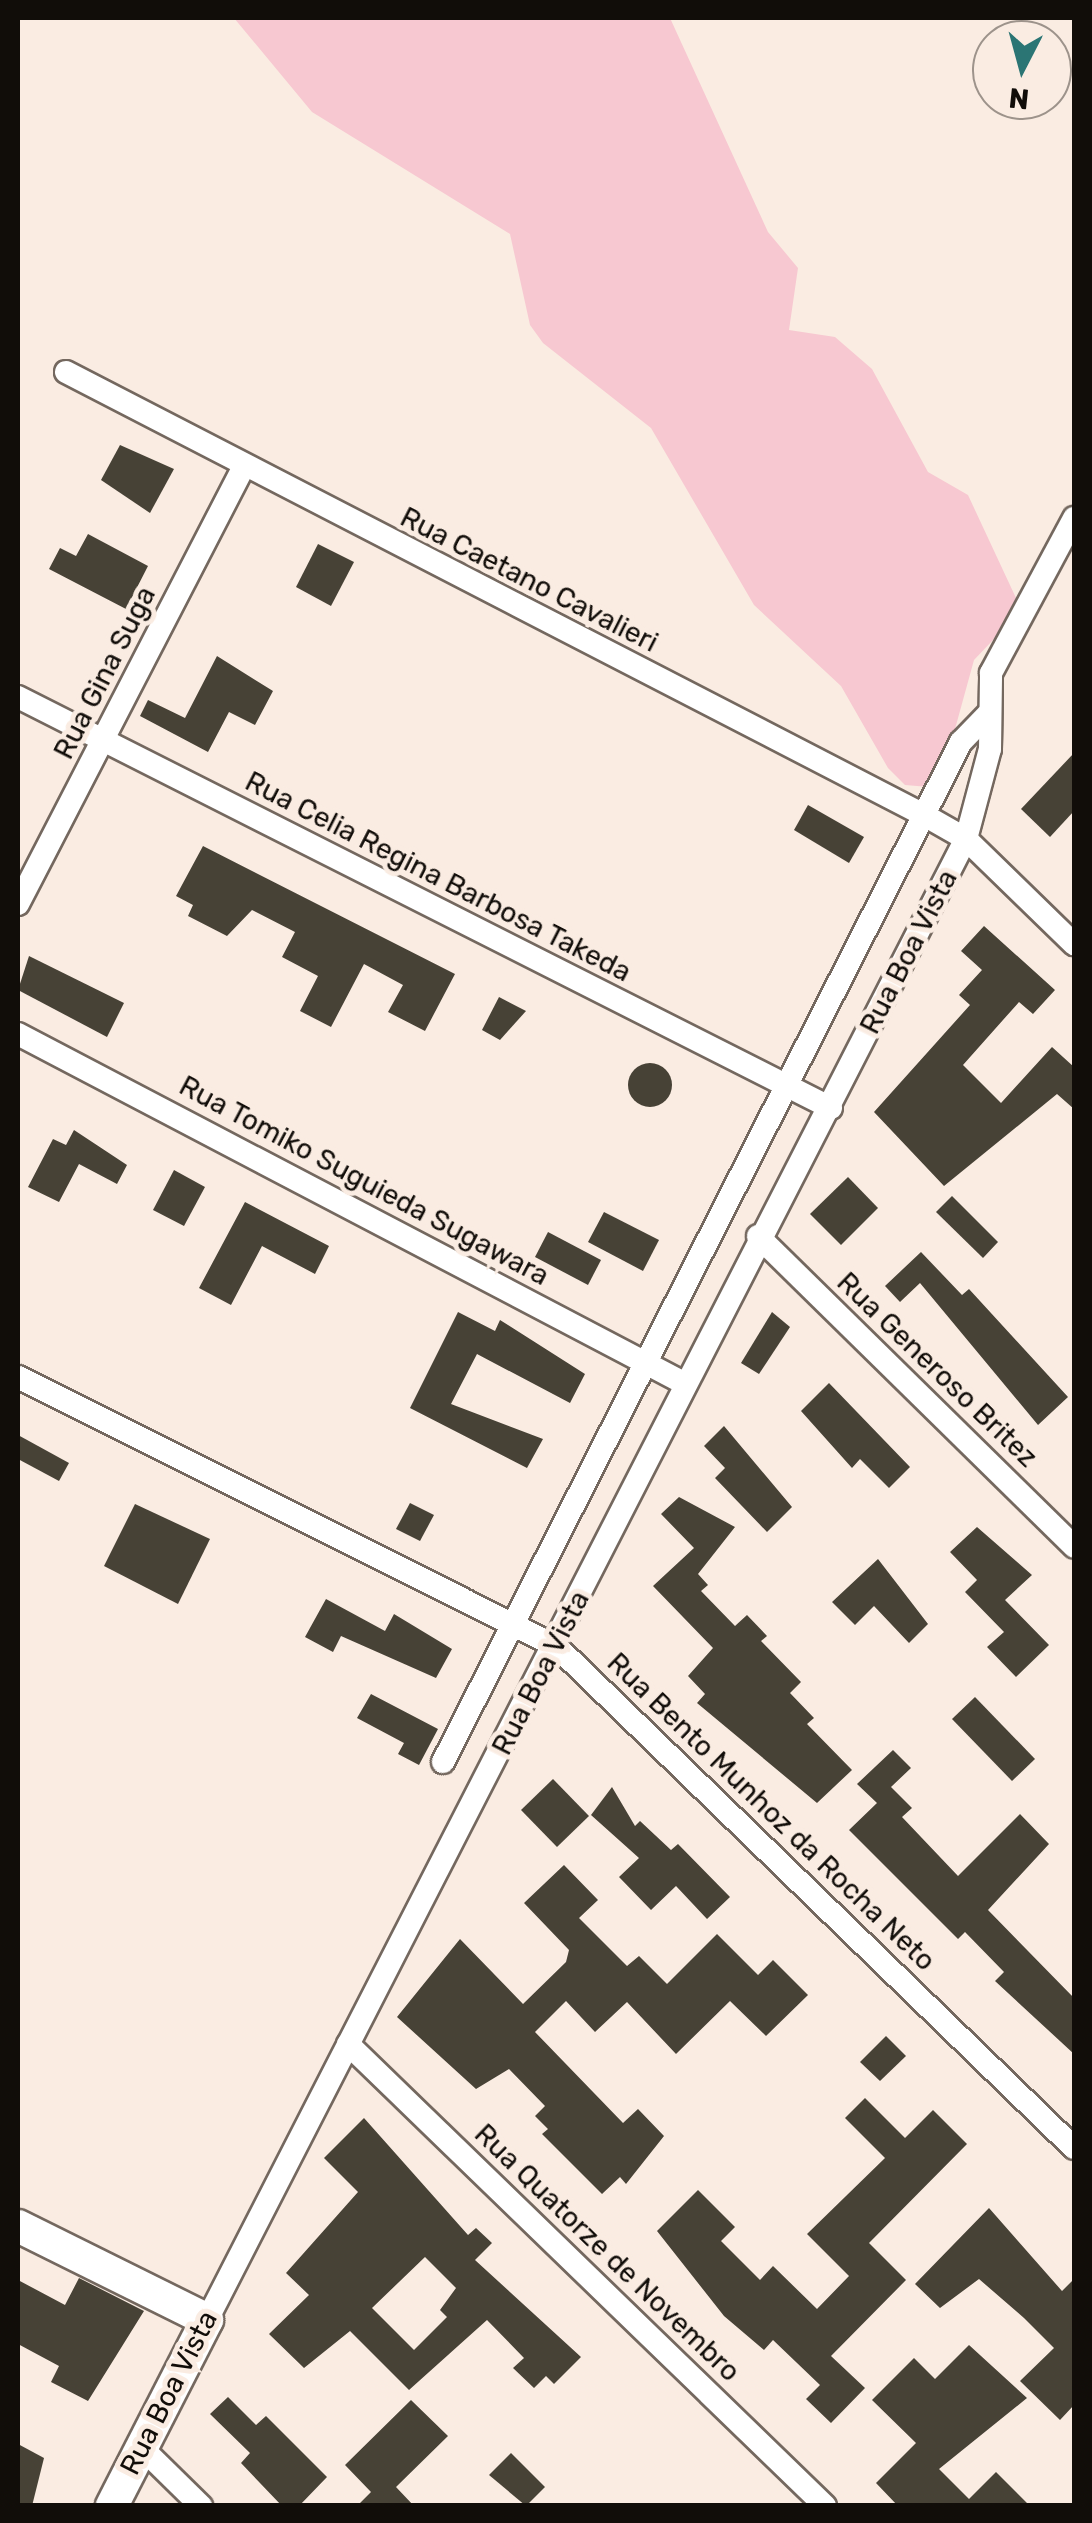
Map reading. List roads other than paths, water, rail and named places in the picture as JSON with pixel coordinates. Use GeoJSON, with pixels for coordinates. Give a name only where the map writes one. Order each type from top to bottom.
{"type":"FeatureCollection","features":[{"type":"Feature","properties":{"kind":"street","name":"Rua Caetano Cavalieri"},"geometry":{"type":"LineString","coordinates":[[66,372],[243,468],[924,815],[966,839],[1074,944]]}},
{"type":"Feature","properties":{"kind":"street","name":"Rua Gina Suga"},"geometry":{"type":"LineString","coordinates":[[18,904],[105,742],[243,468]]}},
{"type":"Feature","properties":{"kind":"street","name":"Rua Boa Vista"},"geometry":{"type":"LineString","coordinates":[[112,2506],[556,1646],[682,1382],[831,1108],[966,839],[990,749],[989,713],[1002,648],[1074,518]]}},
{"type":"Feature","properties":{"kind":"street","name":"Rua Celia Regina Barbosa Takeda"},"geometry":{"type":"LineString","coordinates":[[18,697],[831,1108]]}},
{"type":"Feature","properties":{"kind":"street","name":"Rua Boa Vista"},"geometry":{"type":"LineString","coordinates":[[442,1762],[640,1360],[786,1087],[961,742],[989,713]]}},
{"type":"Feature","properties":{"kind":"street","name":"Rua Tomiko Suguieda Sugawara"},"geometry":{"type":"LineString","coordinates":[[18,1034],[682,1382]]}},
{"type":"Feature","properties":{"kind":"street","name":"Rua Generoso Britez"},"geometry":{"type":"LineString","coordinates":[[758,1236],[1074,1546]]}},
{"type":"Feature","properties":{"kind":"street","name":"Rua Bento Munhoz da Rocha Neto"},"geometry":{"type":"LineString","coordinates":[[18,1377],[508,1626],[556,1646],[1074,2148]]}},
{"type":"Feature","properties":{"kind":"street","name":"Rua Quatorze de Novembro"},"geometry":{"type":"LineString","coordinates":[[348,2044],[824,2506]]}},
{"type":"Feature","properties":{"kind":"street"},"geometry":{"type":"LineString","coordinates":[[18,2226],[207,2320]]}},
{"type":"Feature","properties":{"kind":"street"},"geometry":{"type":"LineString","coordinates":[[142,2448],[201,2506]]}}]}
